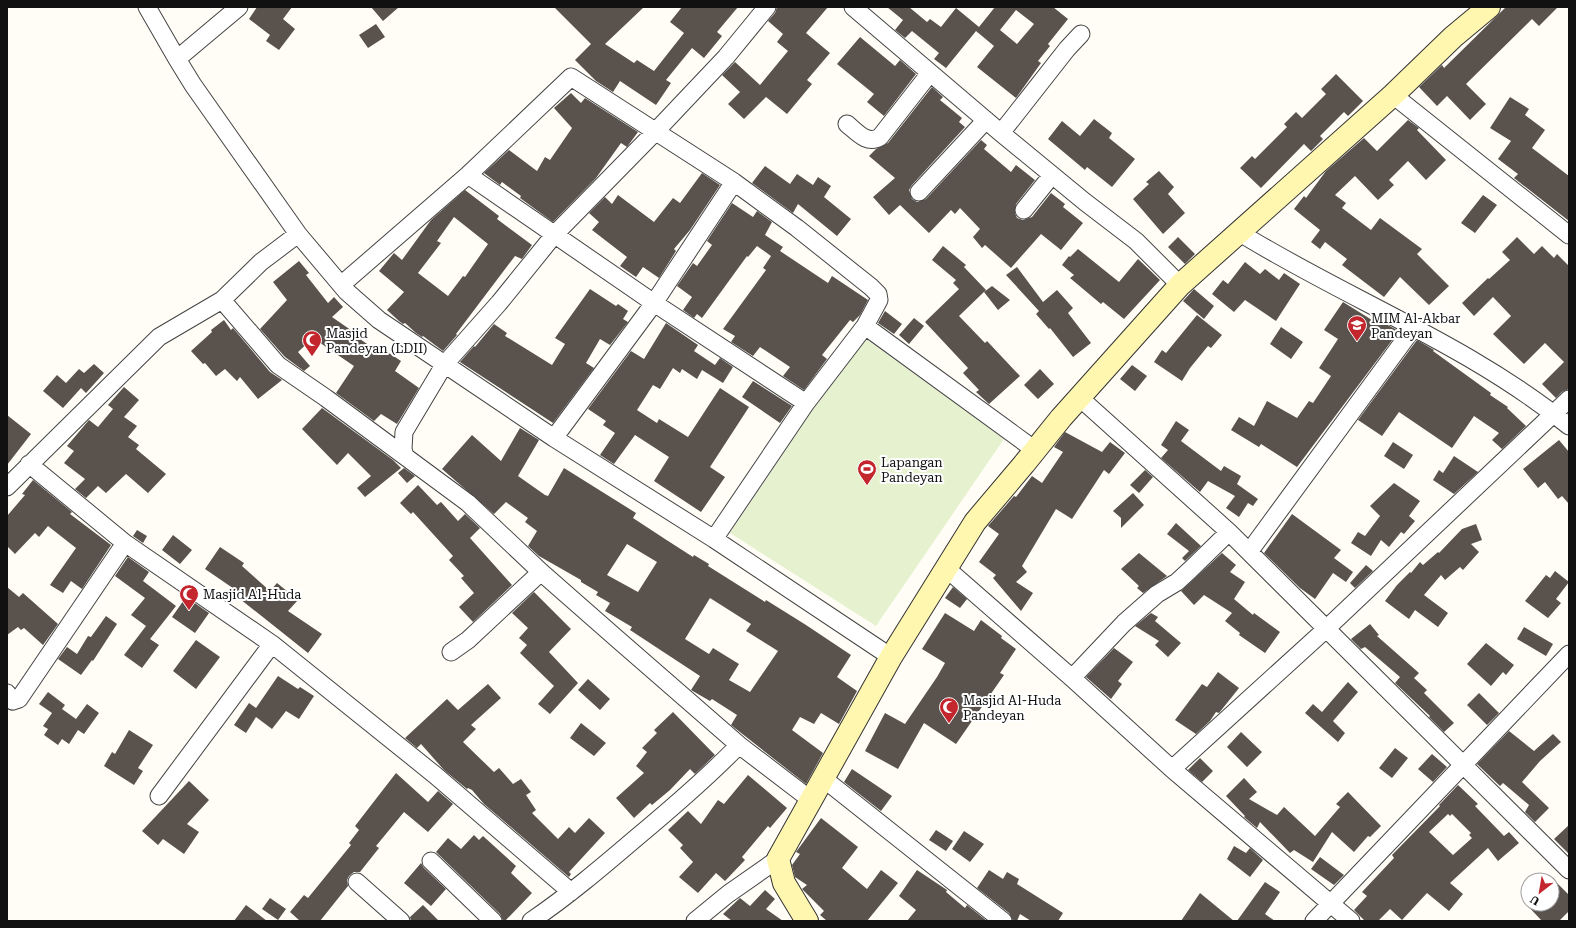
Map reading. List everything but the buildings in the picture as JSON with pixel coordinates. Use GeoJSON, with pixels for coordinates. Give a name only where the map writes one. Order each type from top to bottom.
{"type":"FeatureCollection","features":[{"type":"Feature","properties":{"kind":"street"},"geometry":{"type":"LineString","coordinates":[[147,7],[193,85],[298,234],[341,286],[379,320],[554,438],[714,539],[891,657]]}},
{"type":"Feature","properties":{"kind":"street"},"geometry":{"type":"LineString","coordinates":[[177,59],[239,7]]}},
{"type":"Feature","properties":{"kind":"street"},"geometry":{"type":"LineString","coordinates":[[405,456],[403,449],[404,432],[444,365],[499,303],[554,235],[656,131],[726,56],[767,7]]}},
{"type":"Feature","properties":{"kind":"street"},"geometry":{"type":"LineString","coordinates":[[853,7],[1052,175],[1136,241],[1180,285]]}},
{"type":"Feature","properties":{"kind":"street"},"geometry":{"type":"LineString","coordinates":[[695,921],[728,894],[778,859],[891,657],[975,522],[1060,418],[1080,398],[1180,285],[1393,95],[1453,37],[1489,7]]}},
{"type":"Feature","properties":{"kind":"street"},"geometry":{"type":"LineString","coordinates":[[1001,132],[1067,49],[1081,34]]}},
{"type":"Feature","properties":{"kind":"street"},"geometry":{"type":"LineString","coordinates":[[847,124],[869,141],[880,137],[930,73]]}},
{"type":"Feature","properties":{"kind":"street"},"geometry":{"type":"LineString","coordinates":[[341,286],[468,175],[571,77],[734,182],[797,228],[878,294],[879,300],[865,326],[806,403],[714,539]]}},
{"type":"Feature","properties":{"kind":"street"},"geometry":{"type":"LineString","coordinates":[[1393,95],[1569,235]]}},
{"type":"Feature","properties":{"kind":"street"},"geometry":{"type":"LineString","coordinates":[[919,192],[986,120]]}},
{"type":"Feature","properties":{"kind":"street"},"geometry":{"type":"LineString","coordinates":[[468,175],[654,303],[806,403]]}},
{"type":"Feature","properties":{"kind":"street"},"geometry":{"type":"LineString","coordinates":[[1024,210],[1052,175]]}},
{"type":"Feature","properties":{"kind":"street"},"geometry":{"type":"LineString","coordinates":[[554,438],[654,303],[734,182]]}},
{"type":"Feature","properties":{"kind":"street"},"geometry":{"type":"LineString","coordinates":[[1240,233],[1481,365],[1553,413],[1569,426]]}},
{"type":"Feature","properties":{"kind":"street"},"geometry":{"type":"LineString","coordinates":[[7,487],[159,337],[222,300],[262,262],[298,234]]}},
{"type":"Feature","properties":{"kind":"street"},"geometry":{"type":"LineString","coordinates":[[222,300],[278,365],[468,503],[541,572],[739,745],[811,800]]}},
{"type":"Feature","properties":{"kind":"street"},"geometry":{"type":"LineString","coordinates":[[865,326],[1035,450]]}},
{"type":"Feature","properties":{"kind":"street"},"geometry":{"type":"LineString","coordinates":[[1249,552],[1414,327]]}},
{"type":"Feature","properties":{"kind":"street"},"geometry":{"type":"LineString","coordinates":[[1080,398],[1229,532],[1569,870]]}},
{"type":"Feature","properties":{"kind":"street"},"geometry":{"type":"LineString","coordinates":[[1172,769],[1326,629],[1569,399]]}},
{"type":"Feature","properties":{"kind":"street"},"geometry":{"type":"LineString","coordinates":[[29,464],[125,543],[272,644],[435,775],[571,892]]}},
{"type":"Feature","properties":{"kind":"street"},"geometry":{"type":"LineString","coordinates":[[1072,678],[1124,623],[1157,594],[1177,582],[1229,532]]}},
{"type":"Feature","properties":{"kind":"street"},"geometry":{"type":"LineString","coordinates":[[7,693],[13,701],[19,699],[125,543]]}},
{"type":"Feature","properties":{"kind":"street"},"geometry":{"type":"LineString","coordinates":[[947,569],[1072,678],[1172,769],[1351,921]]}},
{"type":"Feature","properties":{"kind":"street"},"geometry":{"type":"LineString","coordinates":[[452,652],[468,640],[541,572]]}},
{"type":"Feature","properties":{"kind":"street"},"geometry":{"type":"LineString","coordinates":[[159,796],[272,644]]}},
{"type":"Feature","properties":{"kind":"street"},"geometry":{"type":"LineString","coordinates":[[1314,921],[1569,654]]}},
{"type":"Feature","properties":{"kind":"street"},"geometry":{"type":"LineString","coordinates":[[531,921],[571,892],[706,779],[739,745]]}},
{"type":"Feature","properties":{"kind":"street"},"geometry":{"type":"LineString","coordinates":[[824,779],[1004,921]]}},
{"type":"Feature","properties":{"kind":"street"},"geometry":{"type":"LineString","coordinates":[[778,859],[784,883],[807,921]]}},
{"type":"Feature","properties":{"kind":"street"},"geometry":{"type":"LineString","coordinates":[[431,860],[493,921]]}},
{"type":"Feature","properties":{"kind":"street"},"geometry":{"type":"LineString","coordinates":[[357,882],[401,921]]}},
{"type":"Feature","properties":{"kind":"green space","name":"Lapangan Pandeyan"},"geometry":{"type":"Polygon","coordinates":[[[866,339],[1004,439],[876,626],[730,533],[814,408],[866,339]]]}},
{"type":"Feature","properties":{"kind":"place","name":"MIM Al-Akbar Pandeyan"},"geometry":{"type":"Point","coordinates":[1357,342]}},
{"type":"Feature","properties":{"kind":"place","name":"Masjid Pandeyan (LDII)"},"geometry":{"type":"Point","coordinates":[312,357]}},
{"type":"Feature","properties":{"kind":"place","name":"Lapangan Pandeyan"},"geometry":{"type":"Point","coordinates":[867,486]}},
{"type":"Feature","properties":{"kind":"place","name":"Masjid Al-Huda"},"geometry":{"type":"Point","coordinates":[189,611]}},
{"type":"Feature","properties":{"kind":"place","name":"Masjid Al-Huda Pandeyan"},"geometry":{"type":"Point","coordinates":[949,724]}}]}
